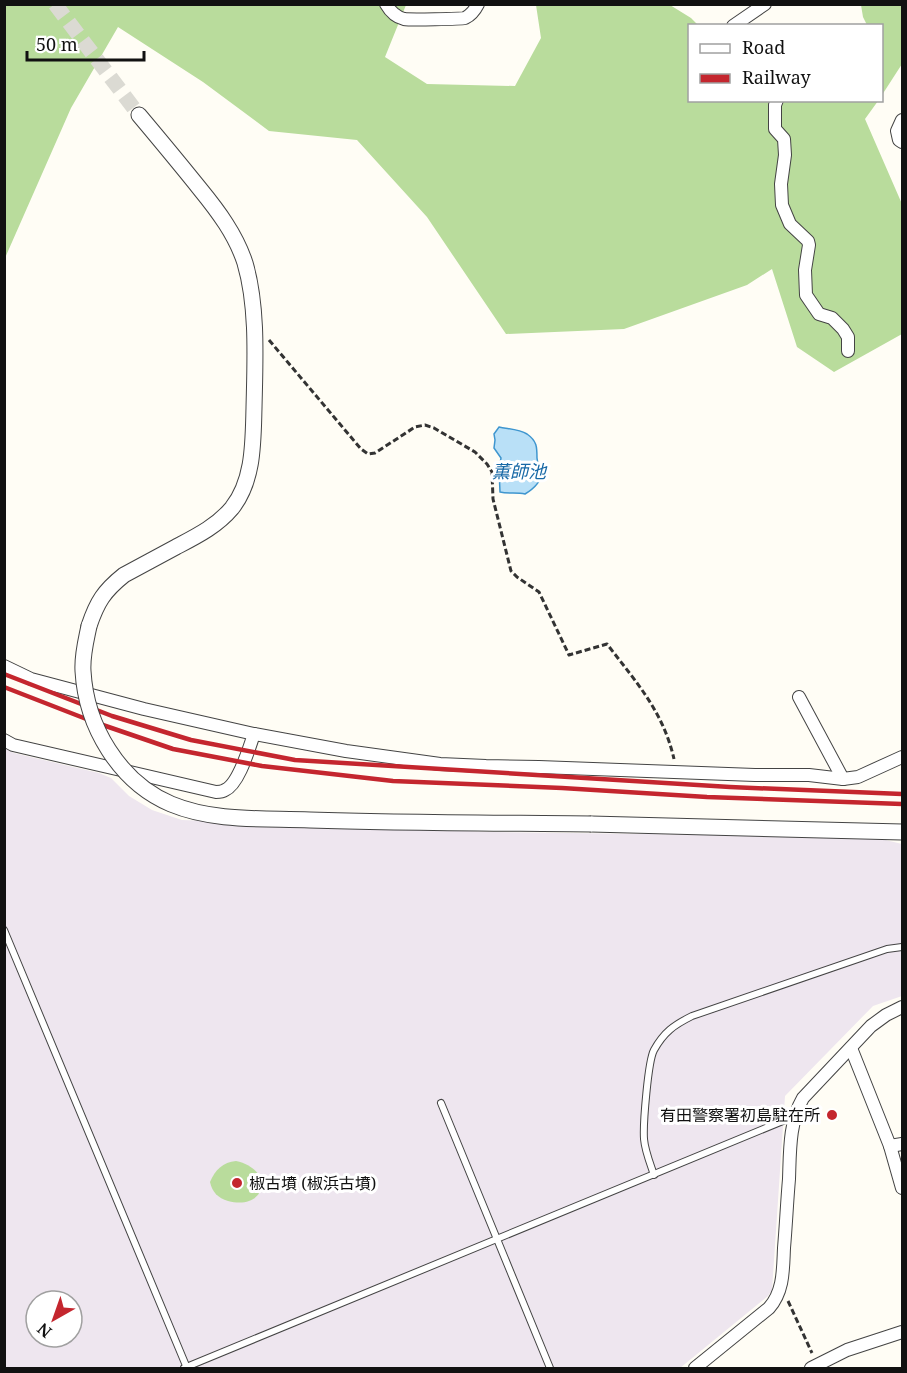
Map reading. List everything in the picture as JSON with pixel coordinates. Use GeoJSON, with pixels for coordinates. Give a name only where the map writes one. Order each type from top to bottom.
{"type":"FeatureCollection","features":[{"type":"Feature","properties":{"kind":"street"},"geometry":{"type":"LineString","coordinates":[[386,4],[391,12],[402,19],[417,19],[465,18],[475,11],[478,4]]}},
{"type":"Feature","properties":{"kind":"street"},"geometry":{"type":"LineString","coordinates":[[736,24],[765,4]]}},
{"type":"Feature","properties":{"kind":"street"},"geometry":{"type":"LineString","coordinates":[[776,102],[775,129],[784,139],[785,155],[781,184],[782,205],[790,224],[809,245],[805,270],[806,295],[819,314],[832,318],[843,329],[848,337],[848,351]]}},
{"type":"Feature","properties":{"kind":"street"},"geometry":{"type":"LineString","coordinates":[[139,115],[226,224],[244,261],[255,322],[251,463],[240,497],[220,521],[206,531],[113,583],[98,602],[89,626],[83,655],[89,710],[111,753],[128,774],[141,786],[170,803],[205,814],[231,817],[903,832]]}},
{"type":"Feature","properties":{"kind":"street"},"geometry":{"type":"LineString","coordinates":[[903,120],[897,131],[899,140],[903,142]]}},
{"type":"Feature","properties":{"kind":"street"},"geometry":{"type":"LineString","coordinates":[[4,666],[31,679],[144,709],[254,734],[346,751],[440,764],[809,775],[843,779],[858,777],[903,757]]}},
{"type":"Feature","properties":{"kind":"street"},"geometry":{"type":"LineString","coordinates":[[799,697],[843,779]]}},
{"type":"Feature","properties":{"kind":"street"},"geometry":{"type":"LineString","coordinates":[[4,740],[13,745],[216,792],[223,791],[233,784],[254,734]]}},
{"type":"Feature","properties":{"kind":"street"},"geometry":{"type":"LineString","coordinates":[[694,1368],[777,1300],[781,1286],[790,1147],[795,1116],[803,1098],[878,1020],[903,1007]]}},
{"type":"Feature","properties":{"kind":"street"},"geometry":{"type":"LineString","coordinates":[[851,1048],[896,1145],[903,1188]]}},
{"type":"Feature","properties":{"kind":"street"},"geometry":{"type":"LineString","coordinates":[[814,1367],[846,1350],[903,1332]]}},
{"type":"Feature","properties":{"kind":"lane"},"geometry":{"type":"LineString","coordinates":[[4,930],[186,1368],[795,1116]]}},
{"type":"Feature","properties":{"kind":"lane"},"geometry":{"type":"LineString","coordinates":[[654,1175],[647,1156],[644,1135],[649,1069],[652,1052],[667,1031],[675,1024],[692,1016],[887,949],[903,947]]}},
{"type":"Feature","properties":{"kind":"lane"},"geometry":{"type":"LineString","coordinates":[[441,1103],[550,1368]]}},
{"type":"Feature","properties":{"kind":"path"},"geometry":{"type":"LineString","coordinates":[[255,322],[361,449],[368,454],[387,447],[415,427],[425,425],[482,457],[492,472],[493,499],[511,571],[539,592],[569,655],[607,644],[657,711],[671,746],[676,772]]}},
{"type":"Feature","properties":{"kind":"path"},"geometry":{"type":"LineString","coordinates":[[781,1286],[814,1367]]}},
{"type":"Feature","properties":{"kind":"shaded area"},"geometry":{"type":"Polygon","coordinates":[[[4,748],[14,753],[99,773],[111,778],[129,796],[152,810],[182,820],[493,832],[873,837],[902,844],[902,996],[873,1006],[785,1096],[772,1290],[768,1296],[680,1368],[5,1368],[4,748]]]}},
{"type":"Feature","properties":{"kind":"green space"},"geometry":{"type":"Polygon","coordinates":[[[5,5],[406,5],[385,57],[427,84],[515,86],[541,38],[536,5],[670,5],[697,24],[688,24],[688,102],[877,102],[865,119],[902,204],[902,334],[834,372],[797,347],[772,269],[747,285],[624,329],[506,334],[427,217],[357,140],[269,131],[203,82],[118,27],[71,108],[5,258],[5,5]]]}},
{"type":"Feature","properties":{"kind":"green space"},"geometry":{"type":"Polygon","coordinates":[[[861,5],[902,5],[902,64],[883,93],[883,24],[866,24],[861,5]]]}},
{"type":"Feature","properties":{"kind":"green space"},"geometry":{"type":"Polygon","coordinates":[[[236,1161],[257,1172],[261,1180],[258,1195],[241,1203],[224,1200],[218,1196],[210,1182],[220,1167],[236,1161]]]}},
{"type":"Feature","properties":{"kind":"water","name":"薫師池"},"geometry":{"type":"Polygon","coordinates":[[[499,427],[524,432],[536,444],[541,476],[536,485],[525,494],[500,492],[501,458],[494,448],[494,434],[499,427]]]}},
{"type":"Feature","properties":{"kind":"tunnel"},"geometry":{"type":"LineString","coordinates":[[55,4],[139,115]]}},
{"type":"Feature","properties":{"kind":"railway"},"geometry":{"type":"LineString","coordinates":[[4,674],[112,716],[191,740],[295,760],[730,787],[902,794]]}},
{"type":"Feature","properties":{"kind":"railway"},"geometry":{"type":"LineString","coordinates":[[4,687],[94,722],[173,749],[262,766],[393,781],[707,797],[902,804]]}},
{"type":"Feature","properties":{"kind":"place","name":"有田警察署初島駐在所"},"geometry":{"type":"Point","coordinates":[832,1115]}},
{"type":"Feature","properties":{"kind":"place","name":"椒古墳 (椒浜古墳)"},"geometry":{"type":"Point","coordinates":[237,1183]}}]}
